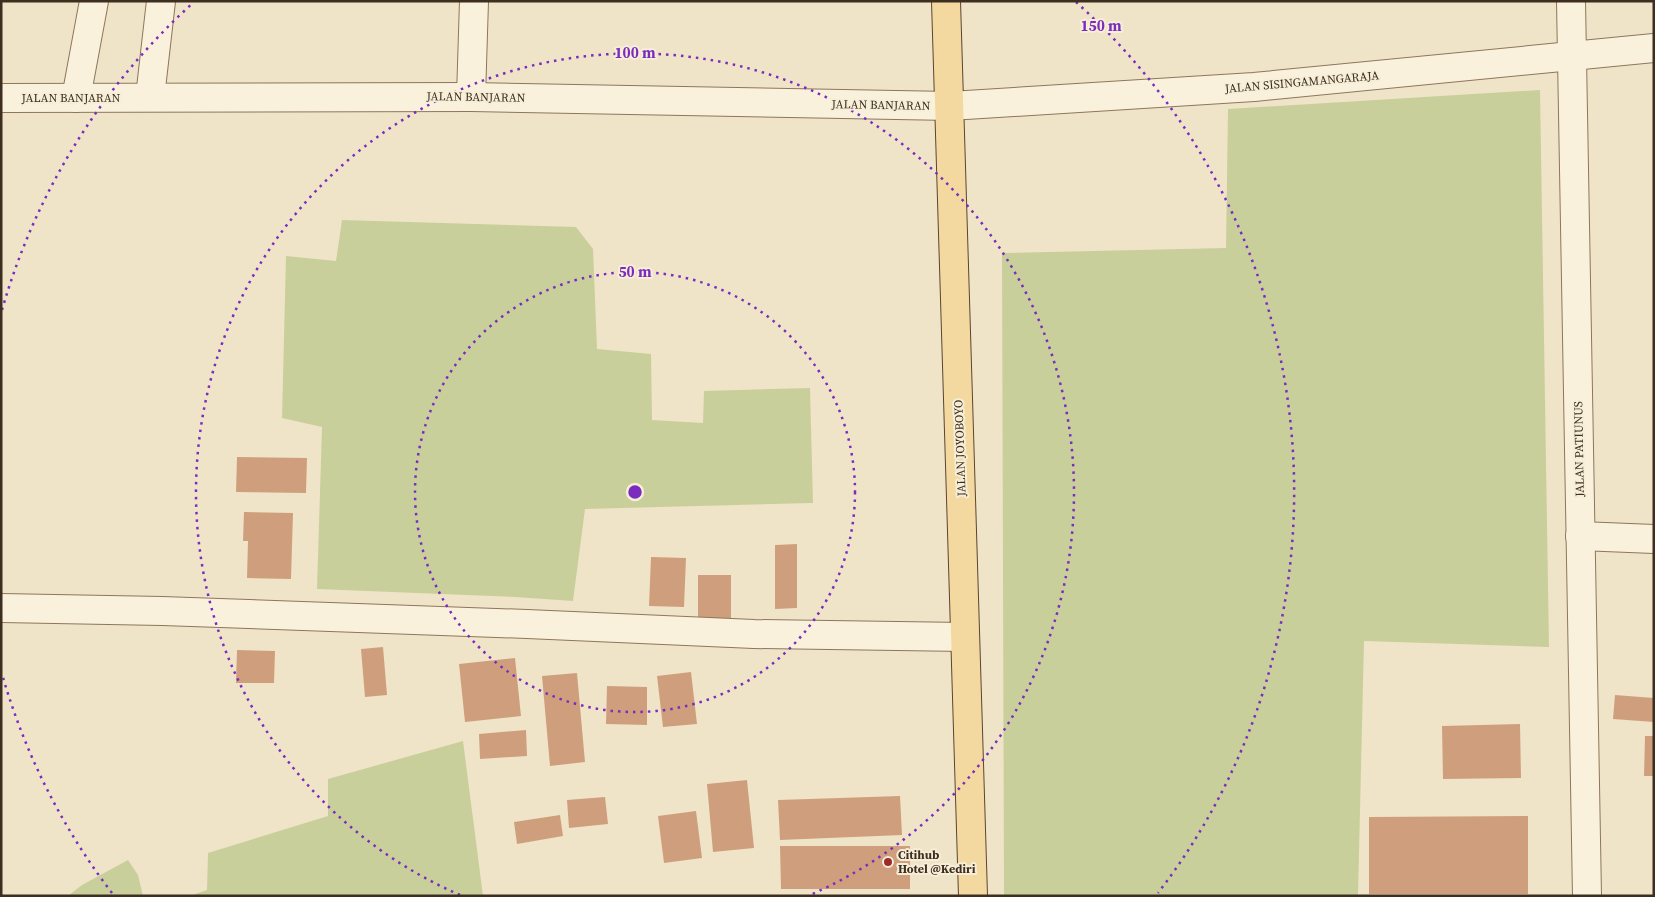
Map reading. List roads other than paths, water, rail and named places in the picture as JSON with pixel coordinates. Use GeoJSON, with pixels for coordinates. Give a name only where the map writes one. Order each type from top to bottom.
{"type":"FeatureCollection","features":[{"type":"Feature","properties":{"kind":"main road","name":"JALAN JOYOBOYO"},"geometry":{"type":"LineString","coordinates":[[946,1],[972,896]]}},
{"type":"Feature","properties":{"kind":"street"},"geometry":{"type":"LineString","coordinates":[[76,98],[94,1]]}},
{"type":"Feature","properties":{"kind":"street"},"geometry":{"type":"LineString","coordinates":[[150,97],[161,1]]}},
{"type":"Feature","properties":{"kind":"street"},"geometry":{"type":"LineString","coordinates":[[471,96],[474,1]]}},
{"type":"Feature","properties":{"kind":"street","name":"JALAN PATIUNUS"},"geometry":{"type":"LineString","coordinates":[[1571,1],[1587,896]]}},
{"type":"Feature","properties":{"kind":"street","name":"JALAN SISINGAMANGARAJA"},"geometry":{"type":"LineString","coordinates":[[950,106],[1254,87],[1654,48]]}},
{"type":"Feature","properties":{"kind":"street","name":"JALAN BANJARAN"},"geometry":{"type":"LineString","coordinates":[[1,98],[471,96],[950,106]]}},
{"type":"Feature","properties":{"kind":"street"},"geometry":{"type":"LineString","coordinates":[[1580,536],[1654,539]]}},
{"type":"Feature","properties":{"kind":"street"},"geometry":{"type":"LineString","coordinates":[[1,608],[527,624],[754,634],[965,637]]}},
{"type":"Feature","properties":{"kind":"place","name":"Citihub Hotel @Kediri"},"geometry":{"type":"Point","coordinates":[888,862]}}]}
